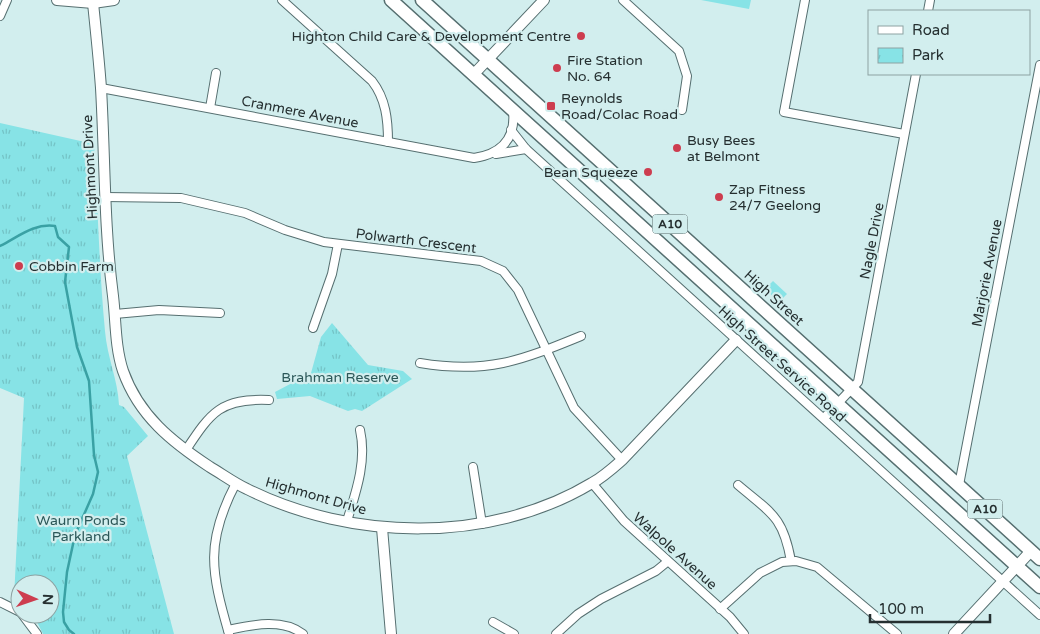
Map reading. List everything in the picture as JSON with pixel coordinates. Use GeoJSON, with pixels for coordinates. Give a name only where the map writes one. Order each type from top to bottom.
{"type":"FeatureCollection","features":[{"type":"Feature","properties":{"kind":"highway","name":"A10"},"geometry":{"type":"LineString","coordinates":[[391,0],[1040,587]]}},
{"type":"Feature","properties":{"kind":"highway","name":"A10"},"geometry":{"type":"LineString","coordinates":[[422,0],[487,60]]}},
{"type":"Feature","properties":{"kind":"highway","name":"High Street"},"geometry":{"type":"LineString","coordinates":[[487,60],[1036,555]]}},
{"type":"Feature","properties":{"kind":"street"},"geometry":{"type":"LineString","coordinates":[[0,16],[7,0]]}},
{"type":"Feature","properties":{"kind":"street"},"geometry":{"type":"LineString","coordinates":[[57,0],[94,4],[114,0]]}},
{"type":"Feature","properties":{"kind":"street"},"geometry":{"type":"LineString","coordinates":[[282,0],[378,88],[386,110],[388,142]]}},
{"type":"Feature","properties":{"kind":"street"},"geometry":{"type":"LineString","coordinates":[[473,75],[544,0]]}},
{"type":"Feature","properties":{"kind":"street"},"geometry":{"type":"LineString","coordinates":[[623,0],[678,51],[686,76],[682,110]]}},
{"type":"Feature","properties":{"kind":"street"},"geometry":{"type":"LineString","coordinates":[[805,0],[784,112],[904,134]]}},
{"type":"Feature","properties":{"kind":"street","name":"Highmont Drive"},"geometry":{"type":"LineString","coordinates":[[94,4],[101,88],[108,261],[115,314],[117,348],[123,372],[151,421],[186,450],[236,483],[286,505],[382,528],[439,528],[482,524],[532,510],[592,483],[622,460],[736,340]]}},
{"type":"Feature","properties":{"kind":"street","name":"Marjorie Avenue"},"geometry":{"type":"LineString","coordinates":[[959,485],[1040,65]]}},
{"type":"Feature","properties":{"kind":"street"},"geometry":{"type":"LineString","coordinates":[[210,108],[216,73]]}},
{"type":"Feature","properties":{"kind":"street","name":"Nagle Drive"},"geometry":{"type":"LineString","coordinates":[[837,404],[858,382],[916,75]]}},
{"type":"Feature","properties":{"kind":"street","name":"Cranmere Avenue"},"geometry":{"type":"LineString","coordinates":[[101,88],[464,157],[526,149]]}},
{"type":"Feature","properties":{"kind":"street"},"geometry":{"type":"LineString","coordinates":[[494,154],[505,143],[511,130],[514,120],[513,111]]}},
{"type":"Feature","properties":{"kind":"street","name":"High Street Service Road"},"geometry":{"type":"LineString","coordinates":[[511,130],[526,149],[1040,615]]}},
{"type":"Feature","properties":{"kind":"street","name":"Polwarth Crescent"},"geometry":{"type":"LineString","coordinates":[[105,197],[160,197],[208,203],[245,213],[304,236],[338,244],[464,258],[493,265],[511,279],[518,290],[574,408],[622,460]]}},
{"type":"Feature","properties":{"kind":"street"},"geometry":{"type":"LineString","coordinates":[[313,328],[332,274],[338,244]]}},
{"type":"Feature","properties":{"kind":"street"},"geometry":{"type":"LineString","coordinates":[[115,314],[159,310],[220,314]]}},
{"type":"Feature","properties":{"kind":"street"},"geometry":{"type":"LineString","coordinates":[[420,363],[450,368],[480,368],[511,362],[581,336]]}},
{"type":"Feature","properties":{"kind":"street"},"geometry":{"type":"LineString","coordinates":[[186,450],[204,424],[224,405],[244,399],[269,400]]}},
{"type":"Feature","properties":{"kind":"street"},"geometry":{"type":"LineString","coordinates":[[824,418],[837,404]]}},
{"type":"Feature","properties":{"kind":"street"},"geometry":{"type":"LineString","coordinates":[[347,521],[357,487],[364,447],[360,430]]}},
{"type":"Feature","properties":{"kind":"street"},"geometry":{"type":"LineString","coordinates":[[473,467],[482,524]]}},
{"type":"Feature","properties":{"kind":"street"},"geometry":{"type":"LineString","coordinates":[[236,483],[218,520],[214,547],[215,576],[228,632],[254,624],[295,628],[303,634]]}},
{"type":"Feature","properties":{"kind":"street","name":"Walpole Avenue"},"geometry":{"type":"LineString","coordinates":[[592,483],[624,521],[720,609],[744,634]]}},
{"type":"Feature","properties":{"kind":"street"},"geometry":{"type":"LineString","coordinates":[[738,485],[779,522],[787,540],[791,560]]}},
{"type":"Feature","properties":{"kind":"street"},"geometry":{"type":"LineString","coordinates":[[382,528],[391,634]]}},
{"type":"Feature","properties":{"kind":"street"},"geometry":{"type":"LineString","coordinates":[[954,634],[1017,566],[1036,555]]}},
{"type":"Feature","properties":{"kind":"street"},"geometry":{"type":"LineString","coordinates":[[720,609],[760,573],[791,560],[816,567],[897,634]]}},
{"type":"Feature","properties":{"kind":"street"},"geometry":{"type":"LineString","coordinates":[[556,634],[578,614],[656,571],[667,562]]}},
{"type":"Feature","properties":{"kind":"street"},"geometry":{"type":"LineString","coordinates":[[493,622],[514,634]]}},
{"type":"Feature","properties":{"kind":"street"},"geometry":{"type":"LineString","coordinates":[[29,624],[37,634]]}},
{"type":"Feature","properties":{"kind":"green space"},"geometry":{"type":"Polygon","coordinates":[[[701,0],[751,0],[749,9],[701,0]]]}},
{"type":"Feature","properties":{"kind":"green space","name":"Waurn Ponds Parkland"},"geometry":{"type":"Polygon","coordinates":[[[0,123],[94,144],[101,284],[106,341],[117,387],[119,405],[124,407],[148,436],[127,456],[174,634],[43,634],[38,624],[60,624],[60,574],[15,574],[24,398],[0,388],[0,123]]]}},
{"type":"Feature","properties":{"kind":"green space"},"geometry":{"type":"Polygon","coordinates":[[[773,281],[787,294],[779,302],[765,289],[773,281]]]}},
{"type":"Feature","properties":{"kind":"green space","name":"Brahman Reserve"},"geometry":{"type":"Polygon","coordinates":[[[332,323],[368,365],[403,371],[412,379],[362,411],[355,409],[348,411],[310,396],[277,399],[275,392],[311,373],[321,337],[332,323]]]}},
{"type":"Feature","properties":{"kind":"waterway"},"geometry":{"type":"LineString","coordinates":[[0,246],[33,229],[55,226],[58,237],[69,247],[65,282],[77,347],[89,381],[94,455],[98,472],[93,494],[75,535],[67,572],[63,612],[64,622],[74,634]]}},
{"type":"Feature","properties":{"kind":"place","name":"Highton Child Care & Development Centre"},"geometry":{"type":"Point","coordinates":[581,36]}},
{"type":"Feature","properties":{"kind":"place","name":"Fire Station No. 64"},"geometry":{"type":"Point","coordinates":[557,68]}},
{"type":"Feature","properties":{"kind":"place","name":"Reynolds Road/Colac Road"},"geometry":{"type":"Point","coordinates":[551,106]}},
{"type":"Feature","properties":{"kind":"place","name":"Busy Bees at Belmont"},"geometry":{"type":"Point","coordinates":[677,148]}},
{"type":"Feature","properties":{"kind":"place","name":"Bean Squeeze"},"geometry":{"type":"Point","coordinates":[648,172]}},
{"type":"Feature","properties":{"kind":"place","name":"Zap Fitness 24/7 Geelong"},"geometry":{"type":"Point","coordinates":[719,197]}},
{"type":"Feature","properties":{"kind":"place","name":"Cobbin Farm"},"geometry":{"type":"Point","coordinates":[19,266]}}]}
